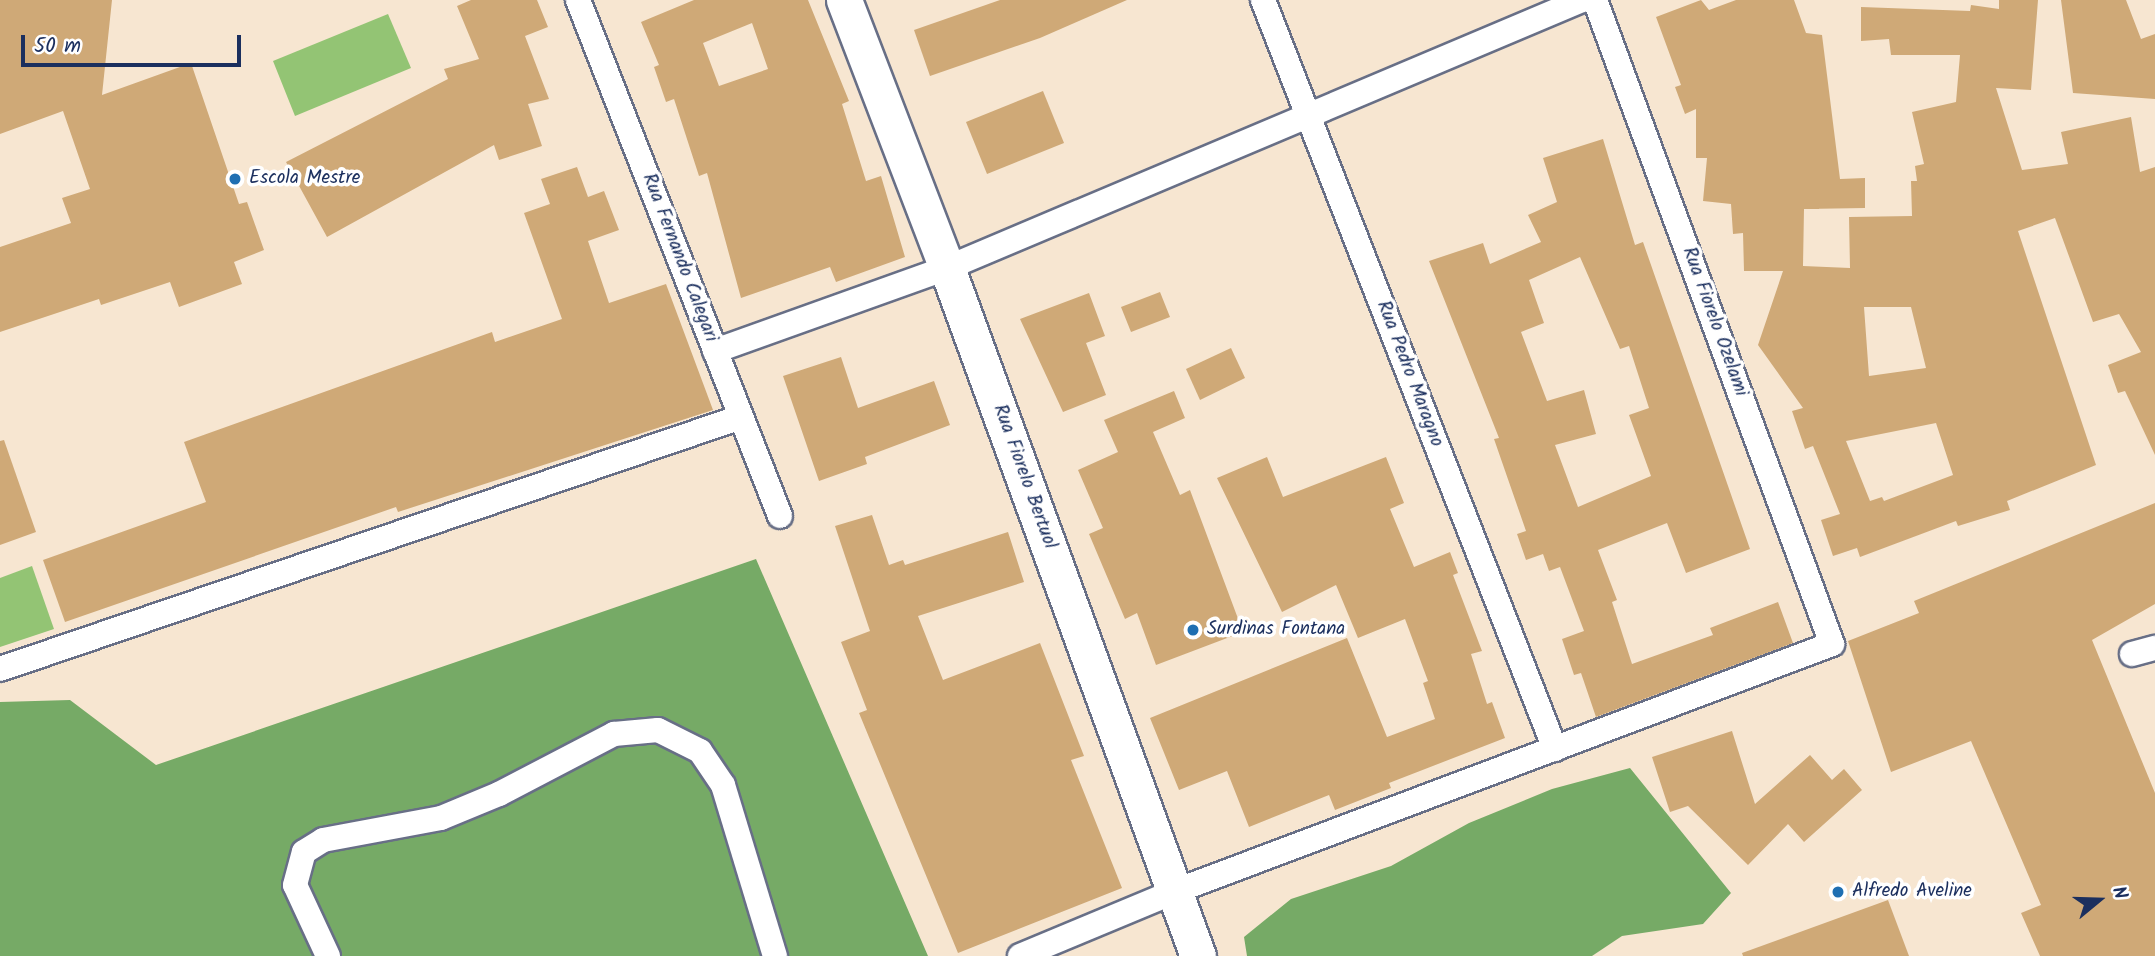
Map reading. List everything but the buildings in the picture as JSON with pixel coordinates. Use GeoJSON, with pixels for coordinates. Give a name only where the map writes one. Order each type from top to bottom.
{"type":"FeatureCollection","features":[{"type":"Feature","properties":{"kind":"main road","name":"Rua Fiorelo Bertuol"},"geometry":{"type":"LineString","coordinates":[[844,0],[947,268],[1198,956]]}},
{"type":"Feature","properties":{"kind":"street","name":"Rua Fernando Calegari"},"geometry":{"type":"LineString","coordinates":[[578,0],[780,516]]}},
{"type":"Feature","properties":{"kind":"street","name":"Rua Pedro Maragno"},"geometry":{"type":"LineString","coordinates":[[1263,0],[1555,749]]}},
{"type":"Feature","properties":{"kind":"street"},"geometry":{"type":"LineString","coordinates":[[715,351],[947,268],[1582,0]]}},
{"type":"Feature","properties":{"kind":"street","name":"Rua Fiorelo Ozelami"},"geometry":{"type":"LineString","coordinates":[[1555,749],[1832,644],[1595,0]]}},
{"type":"Feature","properties":{"kind":"street"},"geometry":{"type":"LineString","coordinates":[[0,668],[741,417]]}},
{"type":"Feature","properties":{"kind":"street"},"geometry":{"type":"LineString","coordinates":[[328,956],[295,885],[304,852],[323,840],[441,818],[499,794],[614,734],[658,730],[699,751],[723,785],[775,956]]}},
{"type":"Feature","properties":{"kind":"street"},"geometry":{"type":"LineString","coordinates":[[1020,956],[1176,891],[1555,749]]}},
{"type":"Feature","properties":{"kind":"green space"},"geometry":{"type":"Polygon","coordinates":[[[388,14],[411,68],[295,116],[273,61],[388,14]]]}},
{"type":"Feature","properties":{"kind":"green space"},"geometry":{"type":"Polygon","coordinates":[[[756,559],[928,956],[0,956],[0,702],[70,700],[156,765],[756,559]]]}},
{"type":"Feature","properties":{"kind":"green space"},"geometry":{"type":"Polygon","coordinates":[[[32,566],[54,629],[0,647],[0,578],[32,566]]]}},
{"type":"Feature","properties":{"kind":"green space"},"geometry":{"type":"Polygon","coordinates":[[[1630,768],[1731,893],[1703,924],[1622,936],[1592,956],[1247,956],[1244,937],[1291,899],[1391,866],[1469,823],[1552,789],[1630,768]]]}},
{"type":"Feature","properties":{"kind":"place","name":"Escola Mestre"},"geometry":{"type":"Point","coordinates":[235,179]}},
{"type":"Feature","properties":{"kind":"place","name":"Surdinas Fontana"},"geometry":{"type":"Point","coordinates":[1193,630]}},
{"type":"Feature","properties":{"kind":"place","name":"Alfredo Aveline"},"geometry":{"type":"Point","coordinates":[1838,892]}}]}
